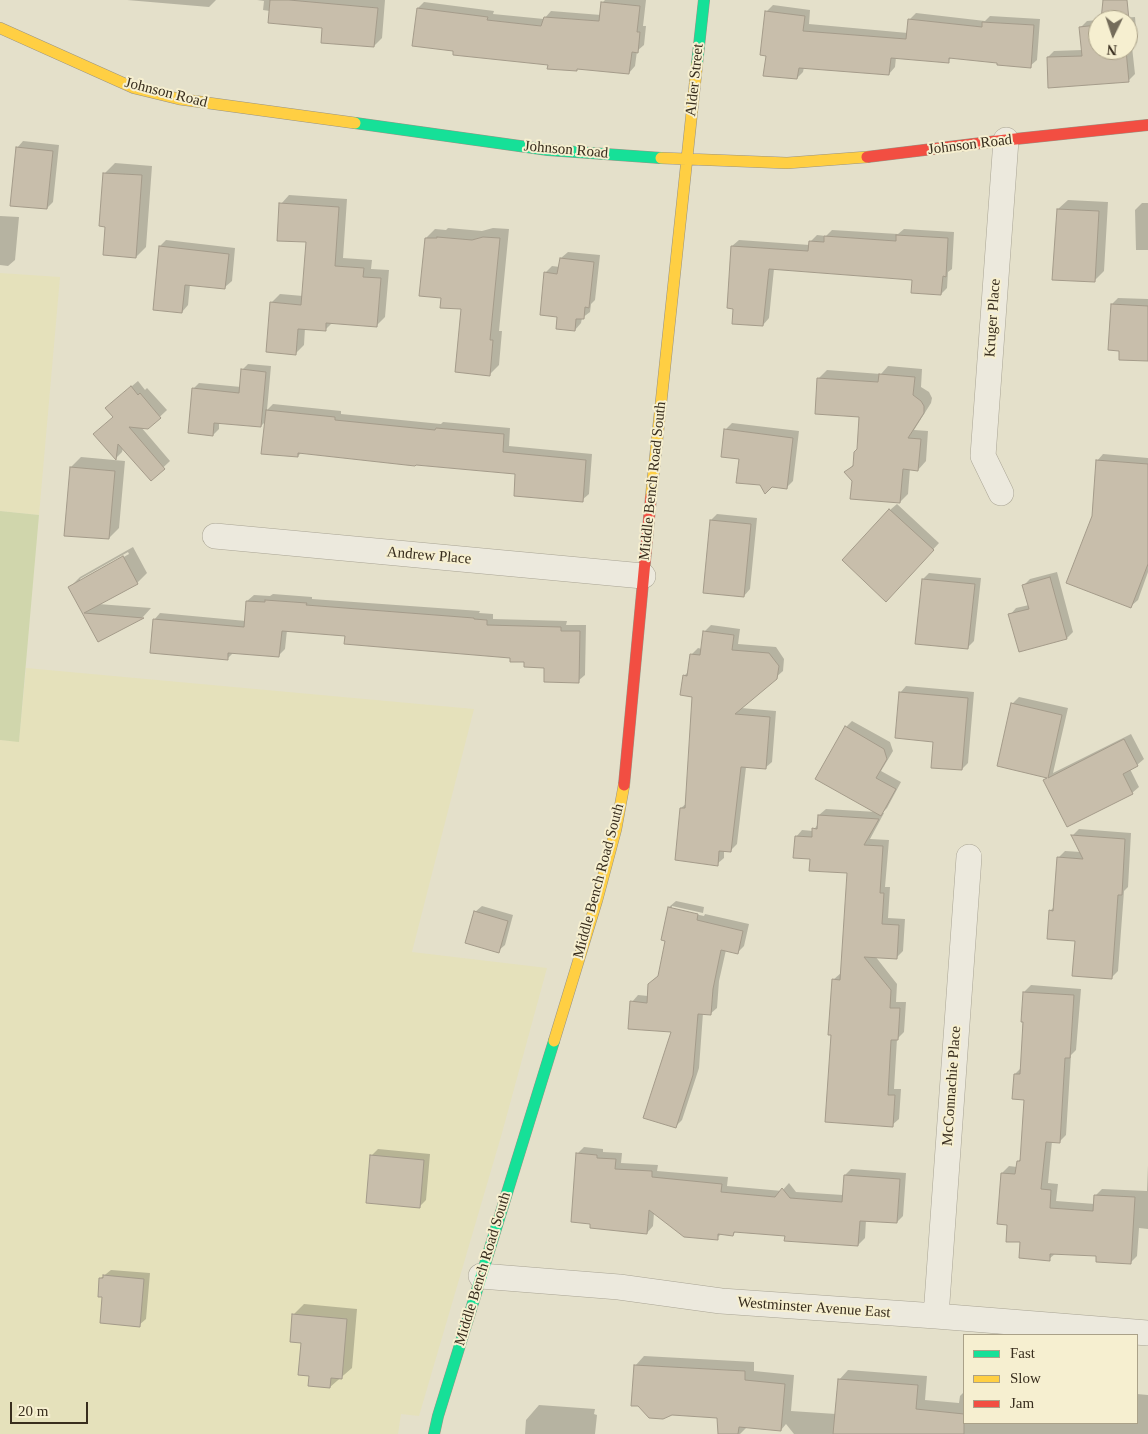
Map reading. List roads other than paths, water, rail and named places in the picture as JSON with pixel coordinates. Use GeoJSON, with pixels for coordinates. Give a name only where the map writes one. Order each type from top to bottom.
{"type":"FeatureCollection","features":[{"type":"Feature","properties":{"kind":"street","name":"Alder Street"},"geometry":{"type":"LineString","coordinates":[[686,160],[704,0]]}},
{"type":"Feature","properties":{"kind":"street","name":"Johnson Road"},"geometry":{"type":"LineString","coordinates":[[0,28],[134,88],[179,99],[548,150],[686,160],[788,163],[828,161],[1148,125]]}},
{"type":"Feature","properties":{"kind":"street","name":"Kruger Place"},"geometry":{"type":"LineString","coordinates":[[1002,493],[983,456],[1006,140]]}},
{"type":"Feature","properties":{"kind":"street","name":"Middle Bench Road South"},"geometry":{"type":"LineString","coordinates":[[434,1434],[597,900],[616,829],[623,792],[643,576],[686,160]]}},
{"type":"Feature","properties":{"kind":"street","name":"Andrew Place"},"geometry":{"type":"LineString","coordinates":[[215,536],[643,576]]}},
{"type":"Feature","properties":{"kind":"street","name":"McConnachie Place"},"geometry":{"type":"LineString","coordinates":[[936,1316],[969,857]]}},
{"type":"Feature","properties":{"kind":"street","name":"Westminster Avenue East"},"geometry":{"type":"LineString","coordinates":[[481,1276],[619,1287],[720,1301],[1148,1333]]}}]}
